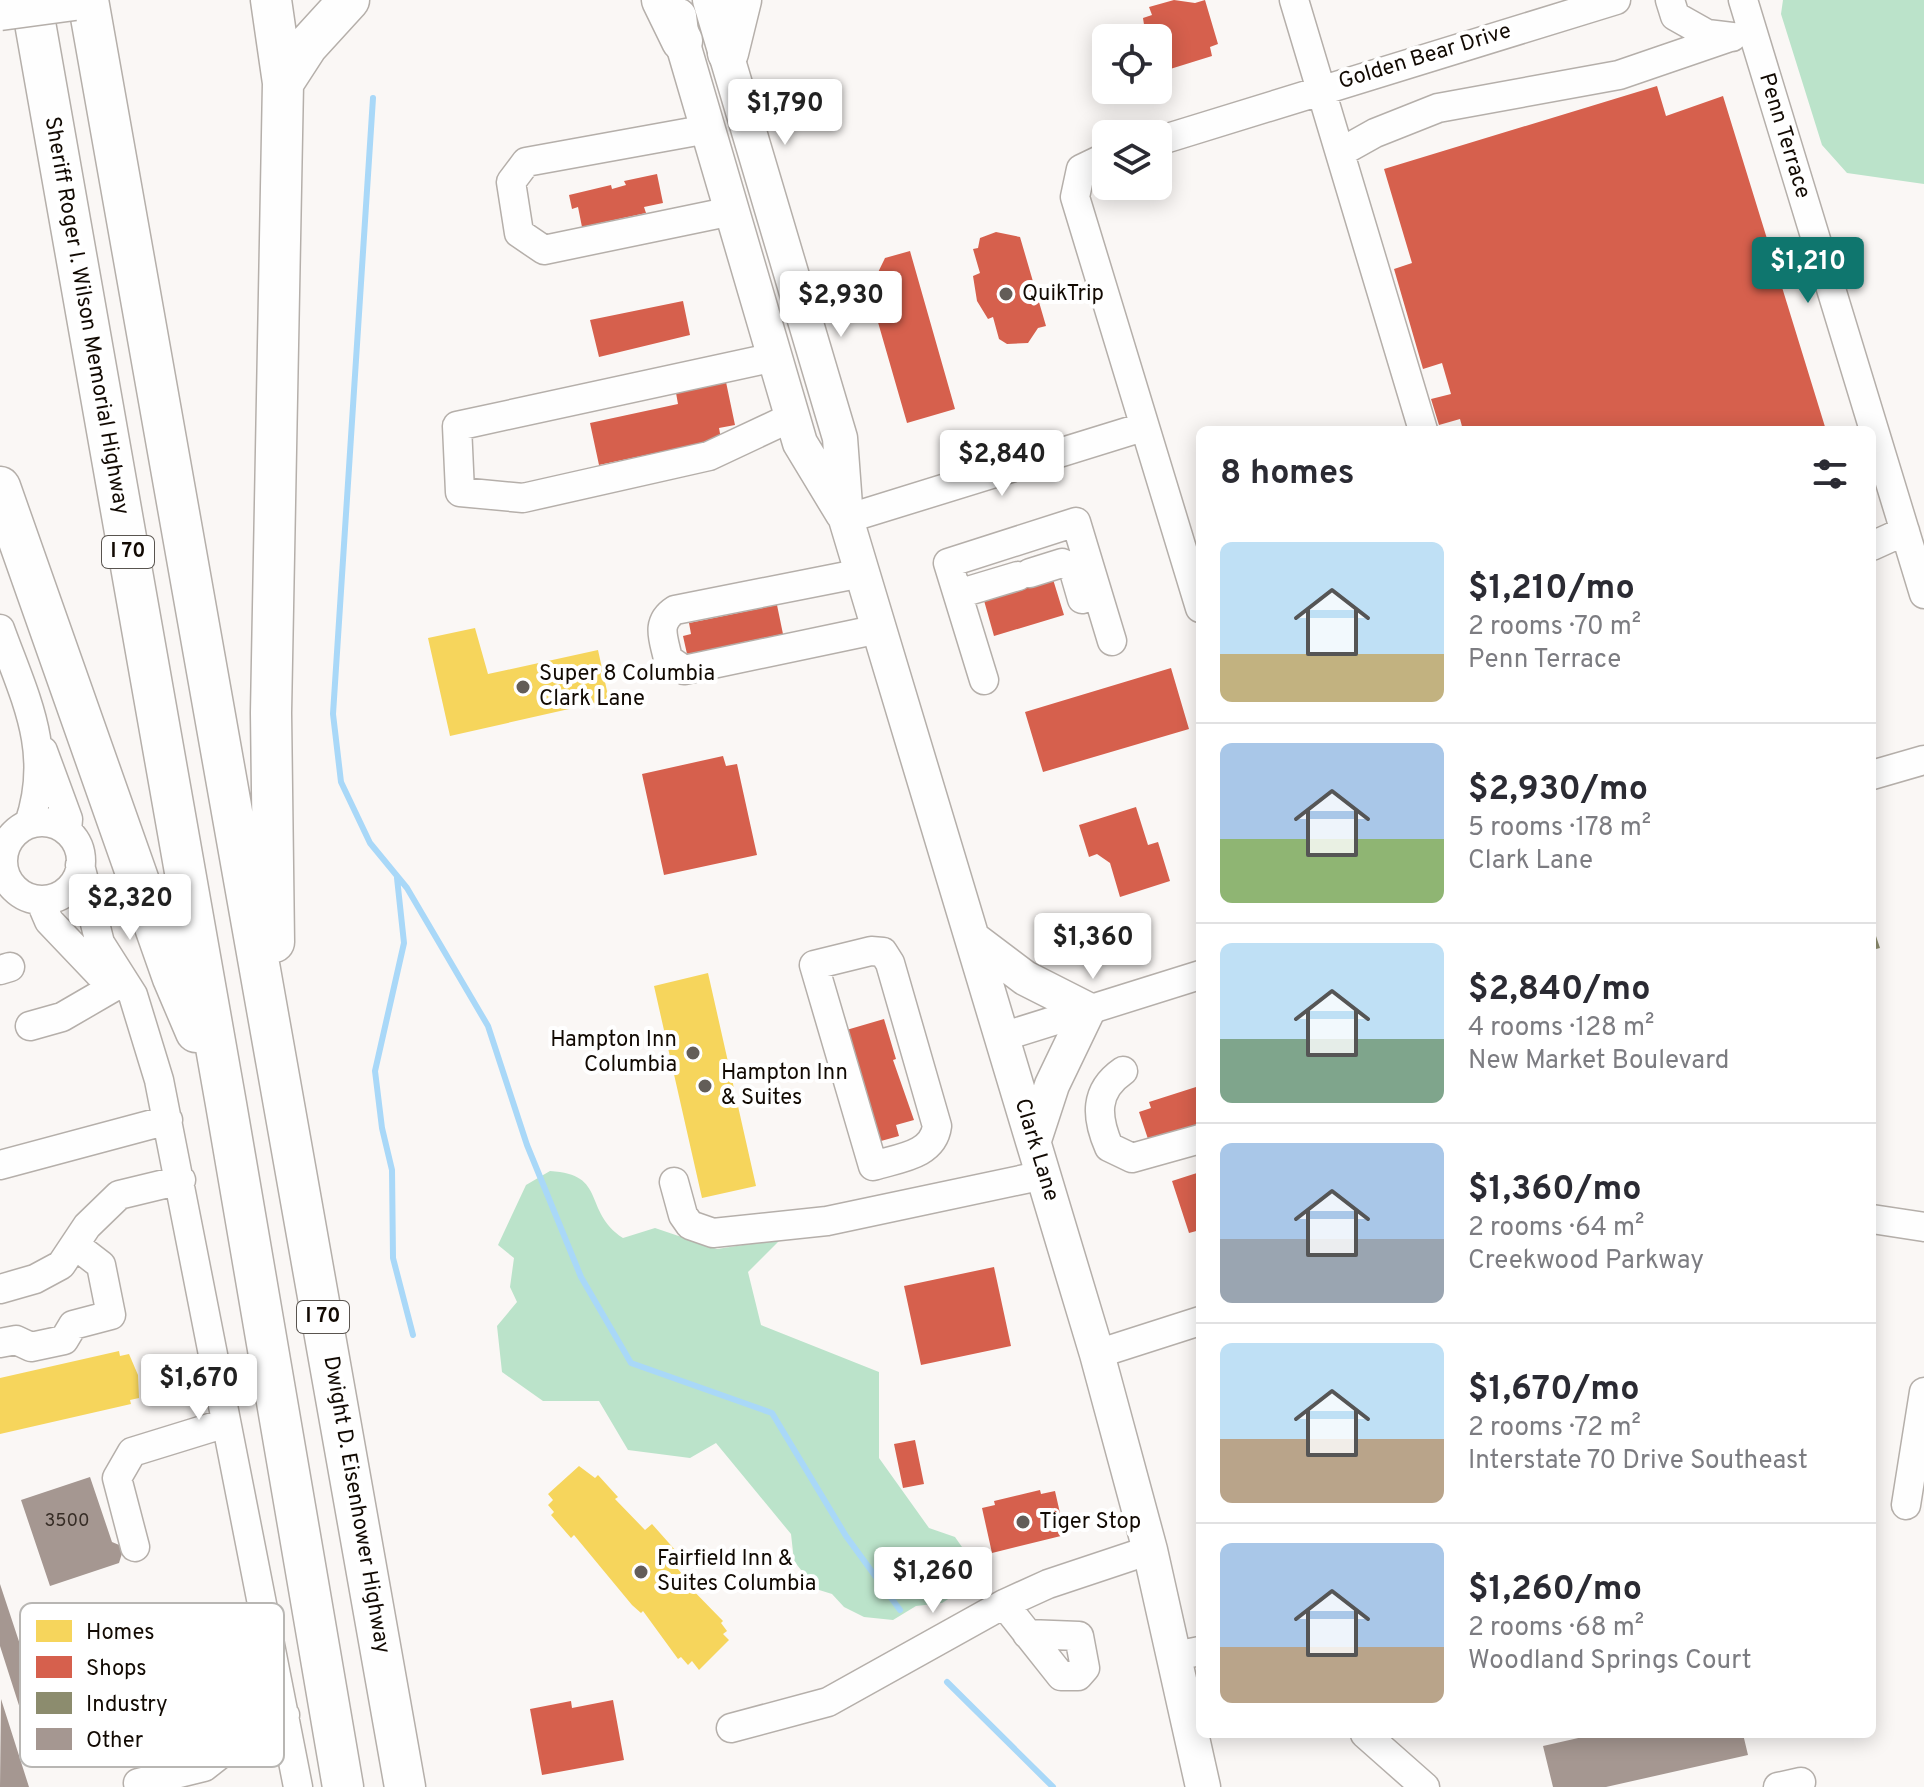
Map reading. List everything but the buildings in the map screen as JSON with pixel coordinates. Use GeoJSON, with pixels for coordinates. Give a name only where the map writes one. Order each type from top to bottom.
{"type":"FeatureCollection","features":[{"type":"Feature","properties":{"kind":"highway","name":"Sheriff Roger I. Wilson Memorial Highway"},"geometry":{"type":"LineString","coordinates":[[31,0],[226,1104]]}},
{"type":"Feature","properties":{"kind":"highway"},"geometry":{"type":"LineString","coordinates":[[0,10],[74,0]]}},
{"type":"Feature","properties":{"kind":"highway","name":"I 70"},"geometry":{"type":"LineString","coordinates":[[88,0],[272,1034]]}},
{"type":"Feature","properties":{"kind":"highway"},"geometry":{"type":"LineString","coordinates":[[271,0],[283,83],[271,713],[275,869],[272,1034]]}},
{"type":"Feature","properties":{"kind":"highway"},"geometry":{"type":"LineString","coordinates":[[283,83],[307,46],[349,0]]}},
{"type":"Feature","properties":{"kind":"highway"},"geometry":{"type":"LineString","coordinates":[[662,0],[682,41]]}},
{"type":"Feature","properties":{"kind":"highway"},"geometry":{"type":"LineString","coordinates":[[728,53],[741,0]]}},
{"type":"Feature","properties":{"kind":"highway"},"geometry":{"type":"LineString","coordinates":[[0,487],[173,978],[226,1104]]}},
{"type":"Feature","properties":{"kind":"highway","name":"Dwight D. Eisenhower Highway"},"geometry":{"type":"LineString","coordinates":[[272,1034],[405,1787]]}},
{"type":"Feature","properties":{"kind":"highway","name":"I 70"},"geometry":{"type":"LineString","coordinates":[[226,1104],[343,1787]]}},
{"type":"Feature","properties":{"kind":"main road","name":"Clark Lane"},"geometry":{"type":"LineString","coordinates":[[677,0],[682,41],[800,443],[846,519]]}},
{"type":"Feature","properties":{"kind":"main road","name":"Clark Lane"},"geometry":{"type":"LineString","coordinates":[[710,0],[840,438],[846,519],[1034,1140],[1150,1550],[1187,1653],[1194,1720]]}},
{"type":"Feature","properties":{"kind":"main road"},"geometry":{"type":"LineString","coordinates":[[972,938],[1025,978],[1088,1010],[1052,1085],[1034,1140]]}},
{"type":"Feature","properties":{"kind":"main road","name":"Clark Lane"},"geometry":{"type":"LineString","coordinates":[[1196,1738],[1203,1787]]}},
{"type":"Feature","properties":{"kind":"street","name":"Golden Bear Drive"},"geometry":{"type":"LineString","coordinates":[[1294,0],[1322,88],[1616,0]]}},
{"type":"Feature","properties":{"kind":"street"},"geometry":{"type":"LineString","coordinates":[[1670,0],[1675,16],[1707,34],[1739,34]]}},
{"type":"Feature","properties":{"kind":"street","name":"Penn Terrace"},"geometry":{"type":"LineString","coordinates":[[1743,0],[1739,34],[1870,426]]}},
{"type":"Feature","properties":{"kind":"street"},"geometry":{"type":"LineString","coordinates":[[1341,152],[1375,133],[1438,108],[1619,75],[1739,34]]}},
{"type":"Feature","properties":{"kind":"street"},"geometry":{"type":"LineString","coordinates":[[1172,136],[1322,88],[1422,426]]}},
{"type":"Feature","properties":{"kind":"street"},"geometry":{"type":"LineString","coordinates":[[708,129],[526,162],[511,182],[519,233],[544,250],[732,211]]}},
{"type":"Feature","properties":{"kind":"street"},"geometry":{"type":"LineString","coordinates":[[1092,164],[1081,169],[1075,197],[1196,595]]}},
{"type":"Feature","properties":{"kind":"street"},"geometry":{"type":"LineString","coordinates":[[775,357],[457,426],[460,492],[523,498],[694,460],[792,417]]}},
{"type":"Feature","properties":{"kind":"street"},"geometry":{"type":"LineString","coordinates":[[846,519],[1143,427]]}},
{"type":"Feature","properties":{"kind":"street","name":"Penn Terrace"},"geometry":{"type":"LineString","coordinates":[[1876,444],[1924,594]]}},
{"type":"Feature","properties":{"kind":"street"},"geometry":{"type":"LineString","coordinates":[[958,594],[1062,563],[1073,568],[1104,644],[1076,522],[948,563],[984,680]]}},
{"type":"Feature","properties":{"kind":"street"},"geometry":{"type":"LineString","coordinates":[[1876,544],[1905,531]]}},
{"type":"Feature","properties":{"kind":"street"},"geometry":{"type":"LineString","coordinates":[[862,573],[675,610],[664,617],[661,625],[668,659],[684,670],[879,629]]}},
{"type":"Feature","properties":{"kind":"street"},"geometry":{"type":"LineString","coordinates":[[0,629],[8,676],[50,762],[68,819],[67,831]]}},
{"type":"Feature","properties":{"kind":"street"},"geometry":{"type":"LineString","coordinates":[[29,824],[35,807],[41,747]]}},
{"type":"Feature","properties":{"kind":"street"},"geometry":{"type":"LineString","coordinates":[[1876,774],[1924,760]]}},
{"type":"Feature","properties":{"kind":"street"},"geometry":{"type":"LineString","coordinates":[[143,1030],[96,966],[6,876],[4,846],[29,824],[42,822],[67,831],[75,842],[100,943],[133,995],[143,1030],[168,1120],[181,1180],[262,1603]]}},
{"type":"Feature","properties":{"kind":"street"},"geometry":{"type":"LineString","coordinates":[[21,893],[57,897],[68,891],[76,880],[80,865]]}},
{"type":"Feature","properties":{"kind":"street"},"geometry":{"type":"LineString","coordinates":[[871,951],[883,952],[890,963],[918,1062],[937,1126],[935,1139],[927,1149],[873,1166],[814,965],[871,951]]}},
{"type":"Feature","properties":{"kind":"street"},"geometry":{"type":"LineString","coordinates":[[1002,1037],[1196,976]]}},
{"type":"Feature","properties":{"kind":"street"},"geometry":{"type":"LineString","coordinates":[[30,1026],[62,1017],[112,988]]}},
{"type":"Feature","properties":{"kind":"street"},"geometry":{"type":"LineString","coordinates":[[1123,1071],[1109,1081],[1098,1111],[1109,1147],[1121,1156],[1132,1158],[1196,1140]]}},
{"type":"Feature","properties":{"kind":"street"},"geometry":{"type":"LineString","coordinates":[[0,1165],[168,1120]]}},
{"type":"Feature","properties":{"kind":"street"},"geometry":{"type":"LineString","coordinates":[[674,1182],[683,1215],[690,1225],[713,1233],[827,1221],[1044,1175]]}},
{"type":"Feature","properties":{"kind":"street"},"geometry":{"type":"LineString","coordinates":[[0,1289],[35,1279],[61,1265],[101,1209],[119,1195],[181,1180]]}},
{"type":"Feature","properties":{"kind":"street"},"geometry":{"type":"LineString","coordinates":[[1876,1220],[1924,1227]]}},
{"type":"Feature","properties":{"kind":"street"},"geometry":{"type":"LineString","coordinates":[[0,1343],[16,1340],[31,1347],[64,1340],[73,1325],[111,1315],[101,1265],[75,1245]]}},
{"type":"Feature","properties":{"kind":"street"},"geometry":{"type":"LineString","coordinates":[[1097,1354],[1196,1322]]}},
{"type":"Feature","properties":{"kind":"street"},"geometry":{"type":"LineString","coordinates":[[1906,1505],[1923,1405]]}},
{"type":"Feature","properties":{"kind":"street"},"geometry":{"type":"LineString","coordinates":[[135,1547],[117,1478],[132,1452],[226,1423]]}},
{"type":"Feature","properties":{"kind":"street"},"geometry":{"type":"LineString","coordinates":[[731,1728],[828,1702],[1004,1604],[1048,1584],[1150,1550]]}},
{"type":"Feature","properties":{"kind":"street"},"geometry":{"type":"LineString","coordinates":[[1004,1604],[1027,1634]]}},
{"type":"Feature","properties":{"kind":"street"},"geometry":{"type":"LineString","coordinates":[[284,1710],[298,1787]]}},
{"type":"Feature","properties":{"kind":"street"},"geometry":{"type":"LineString","coordinates":[[1370,1738],[1425,1787]]}},
{"type":"Feature","properties":{"kind":"street"},"geometry":{"type":"LineString","coordinates":[[139,1787],[138,1783],[205,1777]]}},
{"type":"Feature","properties":{"kind":"green space"},"geometry":{"type":"Polygon","coordinates":[[[1783,0],[1924,0],[1924,184],[1847,173],[1822,145],[1781,14],[1783,0]]]}},
{"type":"Feature","properties":{"kind":"green space"},"geometry":{"type":"Polygon","coordinates":[[[550,1171],[568,1174],[588,1186],[602,1217],[623,1238],[655,1228],[717,1249],[781,1239],[748,1272],[761,1325],[879,1372],[879,1458],[929,1528],[955,1537],[983,1577],[942,1603],[916,1606],[893,1620],[864,1617],[844,1607],[832,1594],[816,1589],[794,1561],[791,1534],[716,1443],[690,1458],[628,1450],[599,1401],[543,1401],[502,1372],[497,1326],[517,1302],[510,1287],[514,1258],[498,1245],[526,1185],[550,1171]]]}},
{"type":"Feature","properties":{"kind":"waterway"},"geometry":{"type":"LineString","coordinates":[[373,98],[333,714],[341,782],[370,843],[407,888],[488,1026],[527,1145],[581,1277],[631,1363],[772,1413],[846,1536],[900,1610]]}},
{"type":"Feature","properties":{"kind":"waterway"},"geometry":{"type":"LineString","coordinates":[[397,878],[404,943],[375,1071],[382,1128],[392,1170],[393,1258],[413,1335]]}},
{"type":"Feature","properties":{"kind":"waterway"},"geometry":{"type":"LineString","coordinates":[[947,1682],[1053,1787]]}},
{"type":"Feature","properties":{"kind":"place","name":"QuikTrip"},"geometry":{"type":"Point","coordinates":[1006,294]}},
{"type":"Feature","properties":{"kind":"place","name":"Super 8 Columbia Clark Lane"},"geometry":{"type":"Point","coordinates":[523,687]}},
{"type":"Feature","properties":{"kind":"place","name":"Hampton Inn Columbia"},"geometry":{"type":"Point","coordinates":[693,1053]}},
{"type":"Feature","properties":{"kind":"place","name":"Hampton Inn & Suites"},"geometry":{"type":"Point","coordinates":[705,1086]}},
{"type":"Feature","properties":{"kind":"place","name":"Tiger Stop"},"geometry":{"type":"Point","coordinates":[1023,1522]}},
{"type":"Feature","properties":{"kind":"place","name":"Fairfield Inn & Suites Columbia"},"geometry":{"type":"Point","coordinates":[641,1572]}}]}
